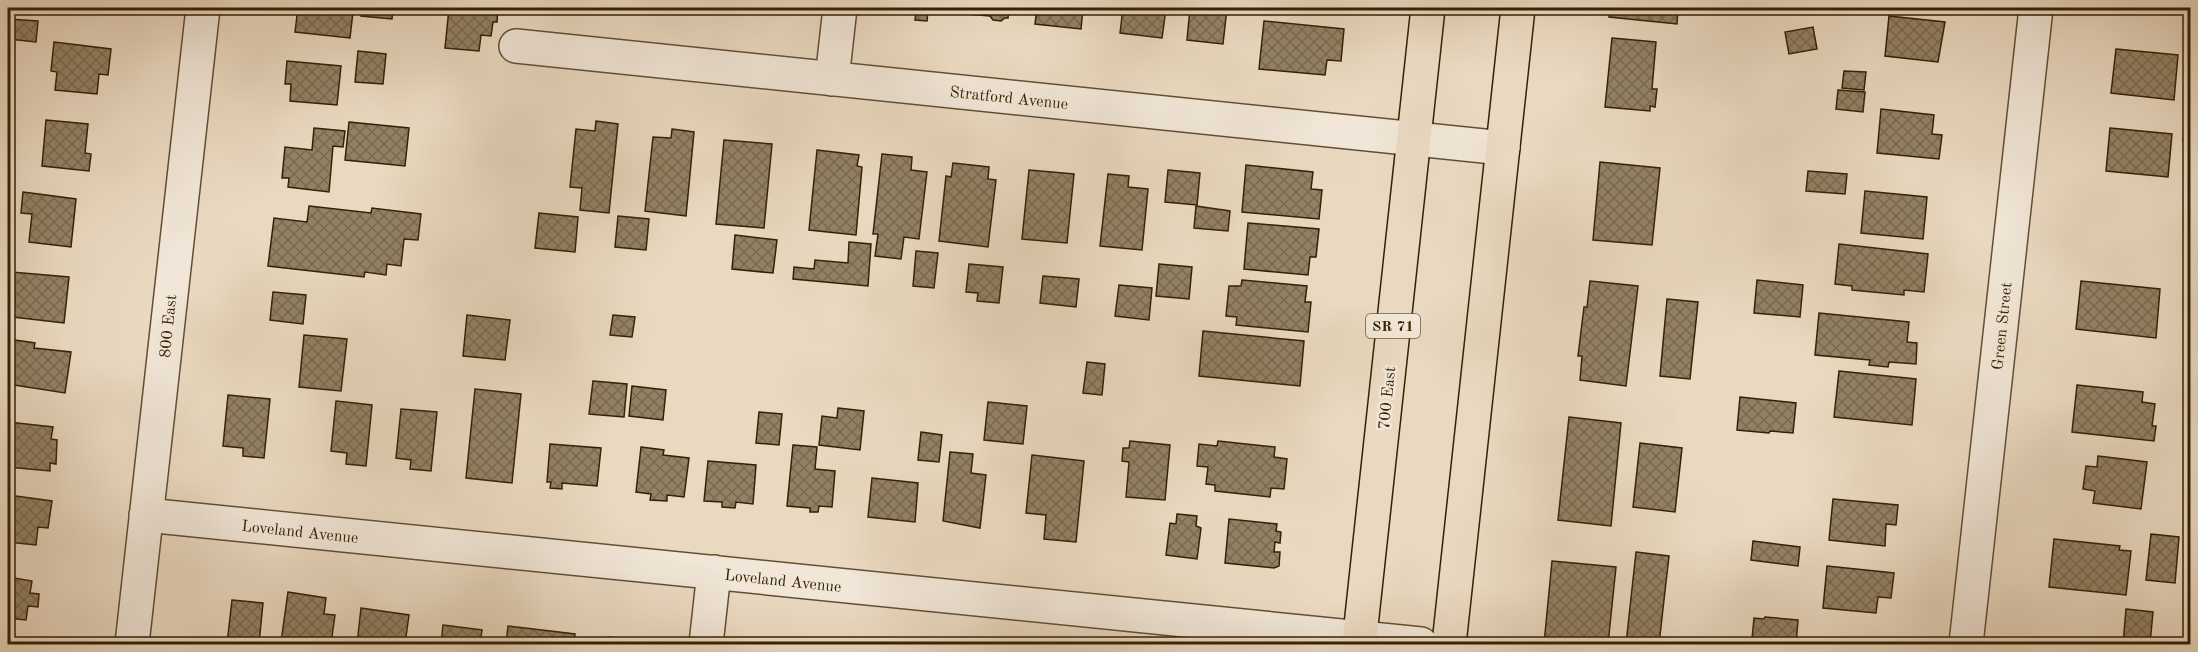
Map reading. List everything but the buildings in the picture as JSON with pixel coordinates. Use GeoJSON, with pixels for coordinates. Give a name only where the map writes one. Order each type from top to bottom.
{"type":"FeatureCollection","features":[{"type":"Feature","properties":{"kind":"main road","name":"700 East"},"geometry":{"type":"LineString","coordinates":[[1359,641],[1428,8]]}},
{"type":"Feature","properties":{"kind":"main road"},"geometry":{"type":"LineString","coordinates":[[1449,645],[1518,8]]}},
{"type":"Feature","properties":{"kind":"street","name":"800 East"},"geometry":{"type":"LineString","coordinates":[[132,645],[203,8]]}},
{"type":"Feature","properties":{"kind":"street"},"geometry":{"type":"LineString","coordinates":[[832,79],[840,8]]}},
{"type":"Feature","properties":{"kind":"street","name":"Green Street"},"geometry":{"type":"LineString","coordinates":[[1966,645],[2036,8]]}},
{"type":"Feature","properties":{"kind":"street","name":"Stratford Avenue"},"geometry":{"type":"LineString","coordinates":[[516,46],[1503,148]]}},
{"type":"Feature","properties":{"kind":"street","name":"Loveland Avenue"},"geometry":{"type":"LineString","coordinates":[[146,515],[714,572],[1359,641],[1420,645]]}},
{"type":"Feature","properties":{"kind":"street"},"geometry":{"type":"LineString","coordinates":[[706,645],[714,572]]}}]}
